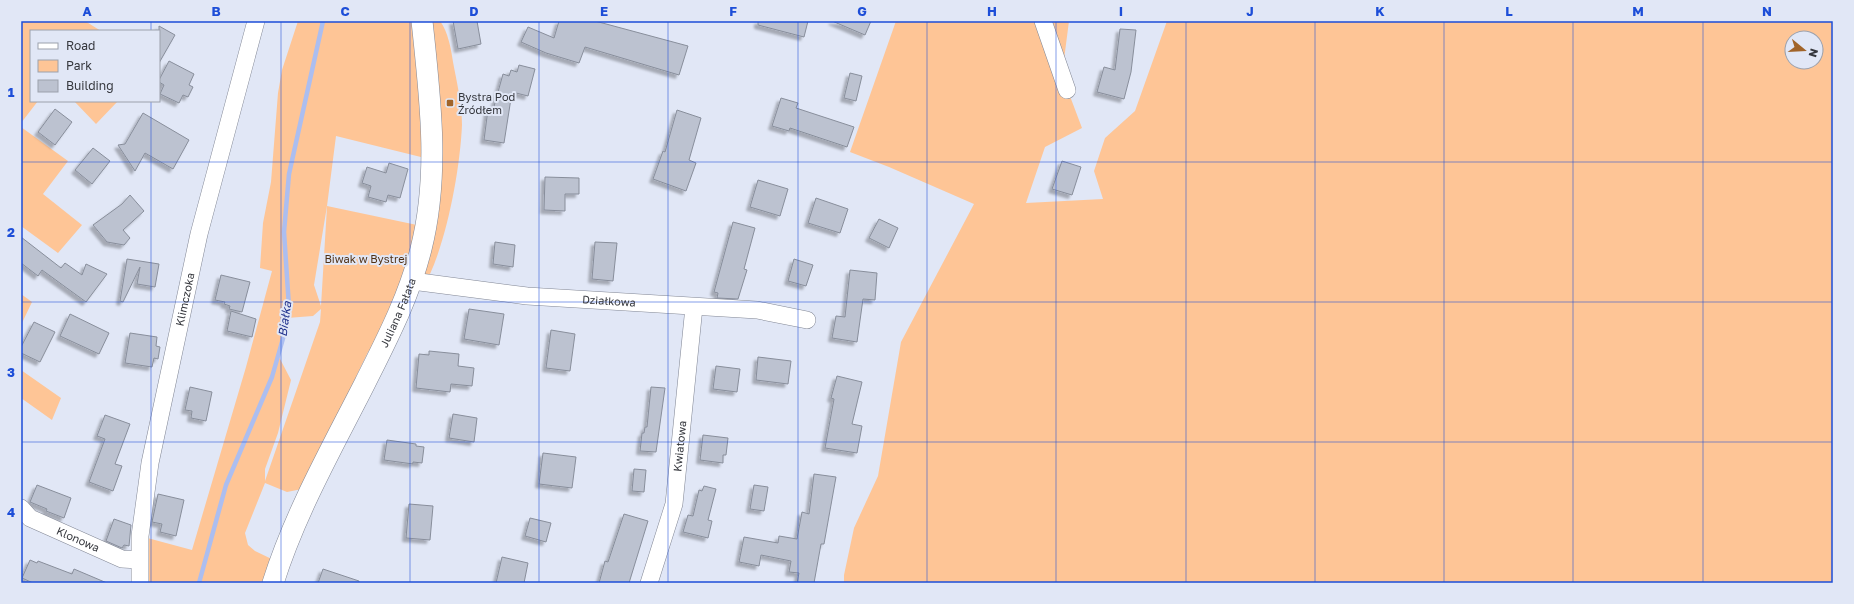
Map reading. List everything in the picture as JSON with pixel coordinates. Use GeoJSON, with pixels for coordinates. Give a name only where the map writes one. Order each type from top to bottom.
{"type":"FeatureCollection","features":[{"type":"Feature","properties":{"kind":"street","name":"Klimczoka"},"geometry":{"type":"LineString","coordinates":[[140,583],[140,536],[150,463],[199,234],[256,21]]}},
{"type":"Feature","properties":{"kind":"street","name":"Juliana Fałata"},"geometry":{"type":"LineString","coordinates":[[273,583],[282,556],[312,487],[395,324],[412,281],[421,248],[433,160],[431,108],[422,21]]}},
{"type":"Feature","properties":{"kind":"street"},"geometry":{"type":"LineString","coordinates":[[1043,21],[1067,90]]}},
{"type":"Feature","properties":{"kind":"street","name":"Działkowa"},"geometry":{"type":"LineString","coordinates":[[412,281],[527,296],[757,310],[807,320]]}},
{"type":"Feature","properties":{"kind":"street","name":"Kwiatowa"},"geometry":{"type":"LineString","coordinates":[[650,583],[674,504],[694,307]]}},
{"type":"Feature","properties":{"kind":"street","name":"Klonowa"},"geometry":{"type":"LineString","coordinates":[[21,508],[30,518],[122,559],[139,560]]}},
{"type":"Feature","properties":{"kind":"green space"},"geometry":{"type":"Polygon","coordinates":[[[21,21],[85,21],[99,30],[30,30],[30,102],[37,102],[21,123],[21,21]]]}},
{"type":"Feature","properties":{"kind":"green space","name":"Biwak w Bystrej"},"geometry":{"type":"Polygon","coordinates":[[[298,21],[440,21],[447,35],[450,46],[462,117],[459,161],[448,221],[430,274],[412,281],[433,160],[336,136],[327,206],[417,225],[406,269],[387,327],[368,352],[302,489],[287,492],[265,483],[245,533],[248,545],[255,551],[280,563],[273,583],[140,583],[140,536],[192,550],[246,367],[272,271],[260,268],[263,223],[271,182],[278,93],[282,70],[298,21]],[[327,206],[314,285],[321,306],[327,206]],[[321,309],[313,316],[287,318],[279,357],[291,380],[278,433],[265,469],[265,481],[320,322],[321,309]]]}},
{"type":"Feature","properties":{"kind":"green space"},"geometry":{"type":"Polygon","coordinates":[[[896,21],[1069,21],[1062,75],[1082,128],[1045,147],[1026,203],[1103,199],[1094,171],[1105,138],[1135,111],[1167,21],[1833,21],[1833,583],[844,583],[844,575],[854,528],[878,476],[901,342],[974,204],[889,167],[850,152],[896,21]]]}},
{"type":"Feature","properties":{"kind":"green space"},"geometry":{"type":"Polygon","coordinates":[[[75,102],[117,102],[96,124],[75,102]]]}},
{"type":"Feature","properties":{"kind":"green space"},"geometry":{"type":"Polygon","coordinates":[[[21,127],[68,161],[43,194],[82,225],[58,253],[21,226],[21,127]]]}},
{"type":"Feature","properties":{"kind":"green space"},"geometry":{"type":"Polygon","coordinates":[[[21,294],[32,302],[21,325],[21,294]]]}},
{"type":"Feature","properties":{"kind":"green space"},"geometry":{"type":"Polygon","coordinates":[[[21,370],[61,398],[52,420],[21,398],[21,370]]]}},
{"type":"Feature","properties":{"kind":"building"},"geometry":{"type":"Polygon","coordinates":[[[453,21],[477,21],[481,44],[458,49],[453,21]]]}},
{"type":"Feature","properties":{"kind":"building"},"geometry":{"type":"Polygon","coordinates":[[[559,21],[595,21],[688,46],[679,75],[585,47],[579,63],[546,53],[521,42],[528,27],[554,38],[559,21]]]}},
{"type":"Feature","properties":{"kind":"building"},"geometry":{"type":"Polygon","coordinates":[[[758,21],[808,21],[804,37],[758,25],[758,21]]]}},
{"type":"Feature","properties":{"kind":"building"},"geometry":{"type":"Polygon","coordinates":[[[832,21],[871,21],[865,35],[832,21]]]}},
{"type":"Feature","properties":{"kind":"building"},"geometry":{"type":"Polygon","coordinates":[[[159,26],[175,35],[160,61],[160,30],[159,26]]]}},
{"type":"Feature","properties":{"kind":"building"},"geometry":{"type":"Polygon","coordinates":[[[1120,29],[1136,30],[1131,72],[1124,99],[1097,92],[1104,67],[1115,70],[1120,29]]]}},
{"type":"Feature","properties":{"kind":"building"},"geometry":{"type":"Polygon","coordinates":[[[169,61],[194,74],[189,85],[193,87],[188,97],[183,95],[179,103],[160,94],[164,85],[160,83],[160,78],[169,61]]]}},
{"type":"Feature","properties":{"kind":"building"},"geometry":{"type":"Polygon","coordinates":[[[519,65],[535,69],[528,96],[512,92],[504,143],[484,140],[488,109],[493,110],[503,74],[509,76],[511,70],[517,72],[519,65]]]}},
{"type":"Feature","properties":{"kind":"building"},"geometry":{"type":"Polygon","coordinates":[[[850,73],[862,76],[856,101],[844,98],[850,73]]]}},
{"type":"Feature","properties":{"kind":"building"},"geometry":{"type":"Polygon","coordinates":[[[781,98],[798,103],[796,108],[854,127],[847,147],[790,128],[789,131],[772,126],[781,98]]]}},
{"type":"Feature","properties":{"kind":"building"},"geometry":{"type":"Polygon","coordinates":[[[55,109],[72,122],[55,145],[38,132],[55,109]]]}},
{"type":"Feature","properties":{"kind":"building"},"geometry":{"type":"Polygon","coordinates":[[[677,110],[701,118],[689,160],[696,163],[686,191],[653,179],[663,151],[665,152],[677,110]]]}},
{"type":"Feature","properties":{"kind":"building"},"geometry":{"type":"Polygon","coordinates":[[[143,113],[189,140],[173,169],[145,153],[135,171],[118,145],[125,144],[143,113]]]}},
{"type":"Feature","properties":{"kind":"building"},"geometry":{"type":"Polygon","coordinates":[[[93,148],[110,161],[92,184],[75,170],[93,148]]]}},
{"type":"Feature","properties":{"kind":"building"},"geometry":{"type":"Polygon","coordinates":[[[1062,161],[1081,167],[1072,195],[1052,189],[1062,161]]]}},
{"type":"Feature","properties":{"kind":"building"},"geometry":{"type":"Polygon","coordinates":[[[389,163],[408,169],[400,198],[388,195],[386,202],[368,197],[371,186],[362,183],[367,167],[386,173],[389,163]]]}},
{"type":"Feature","properties":{"kind":"building"},"geometry":{"type":"Polygon","coordinates":[[[545,177],[579,178],[579,194],[565,194],[565,211],[544,210],[545,177]]]}},
{"type":"Feature","properties":{"kind":"building"},"geometry":{"type":"Polygon","coordinates":[[[758,180],[788,189],[780,216],[750,207],[758,180]]]}},
{"type":"Feature","properties":{"kind":"building"},"geometry":{"type":"Polygon","coordinates":[[[130,195],[144,211],[123,230],[130,238],[124,245],[107,242],[93,225],[122,204],[130,195]]]}},
{"type":"Feature","properties":{"kind":"building"},"geometry":{"type":"Polygon","coordinates":[[[816,198],[848,209],[840,233],[808,223],[816,198]]]}},
{"type":"Feature","properties":{"kind":"building"},"geometry":{"type":"Polygon","coordinates":[[[879,219],[898,228],[889,248],[869,238],[879,219]]]}},
{"type":"Feature","properties":{"kind":"building"},"geometry":{"type":"Polygon","coordinates":[[[733,222],[755,228],[744,269],[747,270],[738,299],[717,298],[718,293],[714,292],[733,222]]]}},
{"type":"Feature","properties":{"kind":"building"},"geometry":{"type":"Polygon","coordinates":[[[21,237],[61,268],[65,263],[82,275],[86,264],[107,274],[86,302],[42,270],[38,276],[21,263],[21,237]]]}},
{"type":"Feature","properties":{"kind":"building"},"geometry":{"type":"Polygon","coordinates":[[[495,242],[515,245],[513,267],[493,264],[495,242]]]}},
{"type":"Feature","properties":{"kind":"building"},"geometry":{"type":"Polygon","coordinates":[[[595,242],[617,243],[613,281],[592,279],[595,242]]]}},
{"type":"Feature","properties":{"kind":"building"},"geometry":{"type":"Polygon","coordinates":[[[127,259],[159,264],[155,287],[137,284],[140,267],[123,302],[120,301],[127,259]]]}},
{"type":"Feature","properties":{"kind":"building"},"geometry":{"type":"Polygon","coordinates":[[[794,259],[813,265],[806,286],[788,281],[794,259]]]}},
{"type":"Feature","properties":{"kind":"building"},"geometry":{"type":"Polygon","coordinates":[[[850,270],[877,273],[875,300],[863,299],[857,342],[832,338],[836,316],[845,317],[850,270]]]}},
{"type":"Feature","properties":{"kind":"building"},"geometry":{"type":"Polygon","coordinates":[[[221,275],[250,282],[242,312],[229,309],[230,306],[224,304],[225,302],[215,300],[221,275]]]}},
{"type":"Feature","properties":{"kind":"building"},"geometry":{"type":"Polygon","coordinates":[[[469,309],[504,314],[499,345],[464,339],[469,309]]]}},
{"type":"Feature","properties":{"kind":"building"},"geometry":{"type":"Polygon","coordinates":[[[231,311],[256,319],[252,337],[227,331],[231,311]]]}},
{"type":"Feature","properties":{"kind":"building"},"geometry":{"type":"Polygon","coordinates":[[[70,314],[109,333],[99,354],[60,336],[70,314]]]}},
{"type":"Feature","properties":{"kind":"building"},"geometry":{"type":"Polygon","coordinates":[[[34,322],[55,332],[40,362],[21,353],[21,347],[34,322]]]}},
{"type":"Feature","properties":{"kind":"building"},"geometry":{"type":"Polygon","coordinates":[[[551,330],[575,334],[570,371],[546,368],[551,330]]]}},
{"type":"Feature","properties":{"kind":"building"},"geometry":{"type":"Polygon","coordinates":[[[130,333],[157,337],[156,346],[160,347],[158,359],[154,358],[152,367],[125,363],[130,333]]]}},
{"type":"Feature","properties":{"kind":"building"},"geometry":{"type":"Polygon","coordinates":[[[429,351],[459,354],[458,366],[474,368],[472,386],[451,384],[450,392],[416,388],[419,354],[429,355],[429,351]]]}},
{"type":"Feature","properties":{"kind":"building"},"geometry":{"type":"Polygon","coordinates":[[[758,357],[791,361],[788,384],[756,380],[758,357]]]}},
{"type":"Feature","properties":{"kind":"building"},"geometry":{"type":"Polygon","coordinates":[[[716,366],[740,369],[737,392],[713,389],[716,366]]]}},
{"type":"Feature","properties":{"kind":"building"},"geometry":{"type":"Polygon","coordinates":[[[837,376],[862,382],[852,424],[862,426],[857,453],[825,448],[834,399],[831,398],[837,376]]]}},
{"type":"Feature","properties":{"kind":"building"},"geometry":{"type":"Polygon","coordinates":[[[190,387],[212,392],[206,421],[191,418],[192,411],[185,410],[190,387]]]}},
{"type":"Feature","properties":{"kind":"building"},"geometry":{"type":"Polygon","coordinates":[[[651,387],[665,388],[656,452],[640,451],[642,433],[644,433],[645,427],[647,427],[651,387]]]}},
{"type":"Feature","properties":{"kind":"building"},"geometry":{"type":"Polygon","coordinates":[[[453,414],[477,418],[474,442],[449,438],[453,414]]]}},
{"type":"Feature","properties":{"kind":"building"},"geometry":{"type":"Polygon","coordinates":[[[105,415],[130,424],[115,464],[122,466],[113,491],[89,482],[105,439],[97,436],[105,415]]]}},
{"type":"Feature","properties":{"kind":"building"},"geometry":{"type":"Polygon","coordinates":[[[703,435],[728,438],[726,455],[723,455],[723,463],[700,460],[703,435]]]}},
{"type":"Feature","properties":{"kind":"building"},"geometry":{"type":"Polygon","coordinates":[[[387,440],[416,444],[416,446],[424,447],[422,463],[413,462],[413,464],[384,460],[387,440]]]}},
{"type":"Feature","properties":{"kind":"building"},"geometry":{"type":"Polygon","coordinates":[[[543,453],[576,457],[572,488],[539,484],[543,453]]]}},
{"type":"Feature","properties":{"kind":"building"},"geometry":{"type":"Polygon","coordinates":[[[634,469],[646,470],[644,492],[632,491],[634,469]]]}},
{"type":"Feature","properties":{"kind":"building"},"geometry":{"type":"Polygon","coordinates":[[[814,474],[836,477],[824,544],[821,544],[814,583],[797,583],[799,573],[789,572],[791,561],[761,555],[759,566],[739,562],[744,537],[778,543],[779,536],[797,539],[802,512],[809,514],[814,474]]]}},
{"type":"Feature","properties":{"kind":"building"},"geometry":{"type":"Polygon","coordinates":[[[37,485],[71,498],[64,518],[46,511],[47,509],[30,502],[37,485]]]}},
{"type":"Feature","properties":{"kind":"building"},"geometry":{"type":"Polygon","coordinates":[[[754,485],[768,487],[764,511],[750,509],[754,485]]]}},
{"type":"Feature","properties":{"kind":"building"},"geometry":{"type":"Polygon","coordinates":[[[704,486],[716,489],[708,520],[712,521],[708,538],[683,532],[688,515],[693,516],[699,490],[702,491],[704,486]]]}},
{"type":"Feature","properties":{"kind":"building"},"geometry":{"type":"Polygon","coordinates":[[[158,494],[184,500],[176,536],[160,532],[162,524],[152,522],[158,494]]]}},
{"type":"Feature","properties":{"kind":"building"},"geometry":{"type":"Polygon","coordinates":[[[409,504],[433,506],[430,540],[406,538],[409,504]]]}},
{"type":"Feature","properties":{"kind":"building"},"geometry":{"type":"Polygon","coordinates":[[[624,514],[648,521],[629,583],[599,583],[605,561],[608,562],[624,514]]]}},
{"type":"Feature","properties":{"kind":"building"},"geometry":{"type":"Polygon","coordinates":[[[530,518],[551,523],[546,542],[525,536],[530,518]]]}},
{"type":"Feature","properties":{"kind":"building"},"geometry":{"type":"Polygon","coordinates":[[[114,519],[131,525],[129,546],[124,545],[122,548],[106,541],[114,519]]]}},
{"type":"Feature","properties":{"kind":"building"},"geometry":{"type":"Polygon","coordinates":[[[502,557],[528,563],[524,583],[496,583],[502,557]]]}},
{"type":"Feature","properties":{"kind":"building"},"geometry":{"type":"Polygon","coordinates":[[[30,560],[37,563],[38,561],[72,574],[74,569],[107,583],[33,583],[22,578],[30,560]]]}},
{"type":"Feature","properties":{"kind":"building"},"geometry":{"type":"Polygon","coordinates":[[[323,569],[359,581],[359,583],[318,583],[323,569]]]}},
{"type":"Feature","properties":{"kind":"waterway","name":"Białka"},"geometry":{"type":"LineString","coordinates":[[199,583],[226,485],[272,377],[284,335],[289,307],[284,232],[289,174],[323,21]]}},
{"type":"Feature","properties":{"kind":"place","name":"Bystra Pod Źródłem"},"geometry":{"type":"Point","coordinates":[450,103]}}]}
